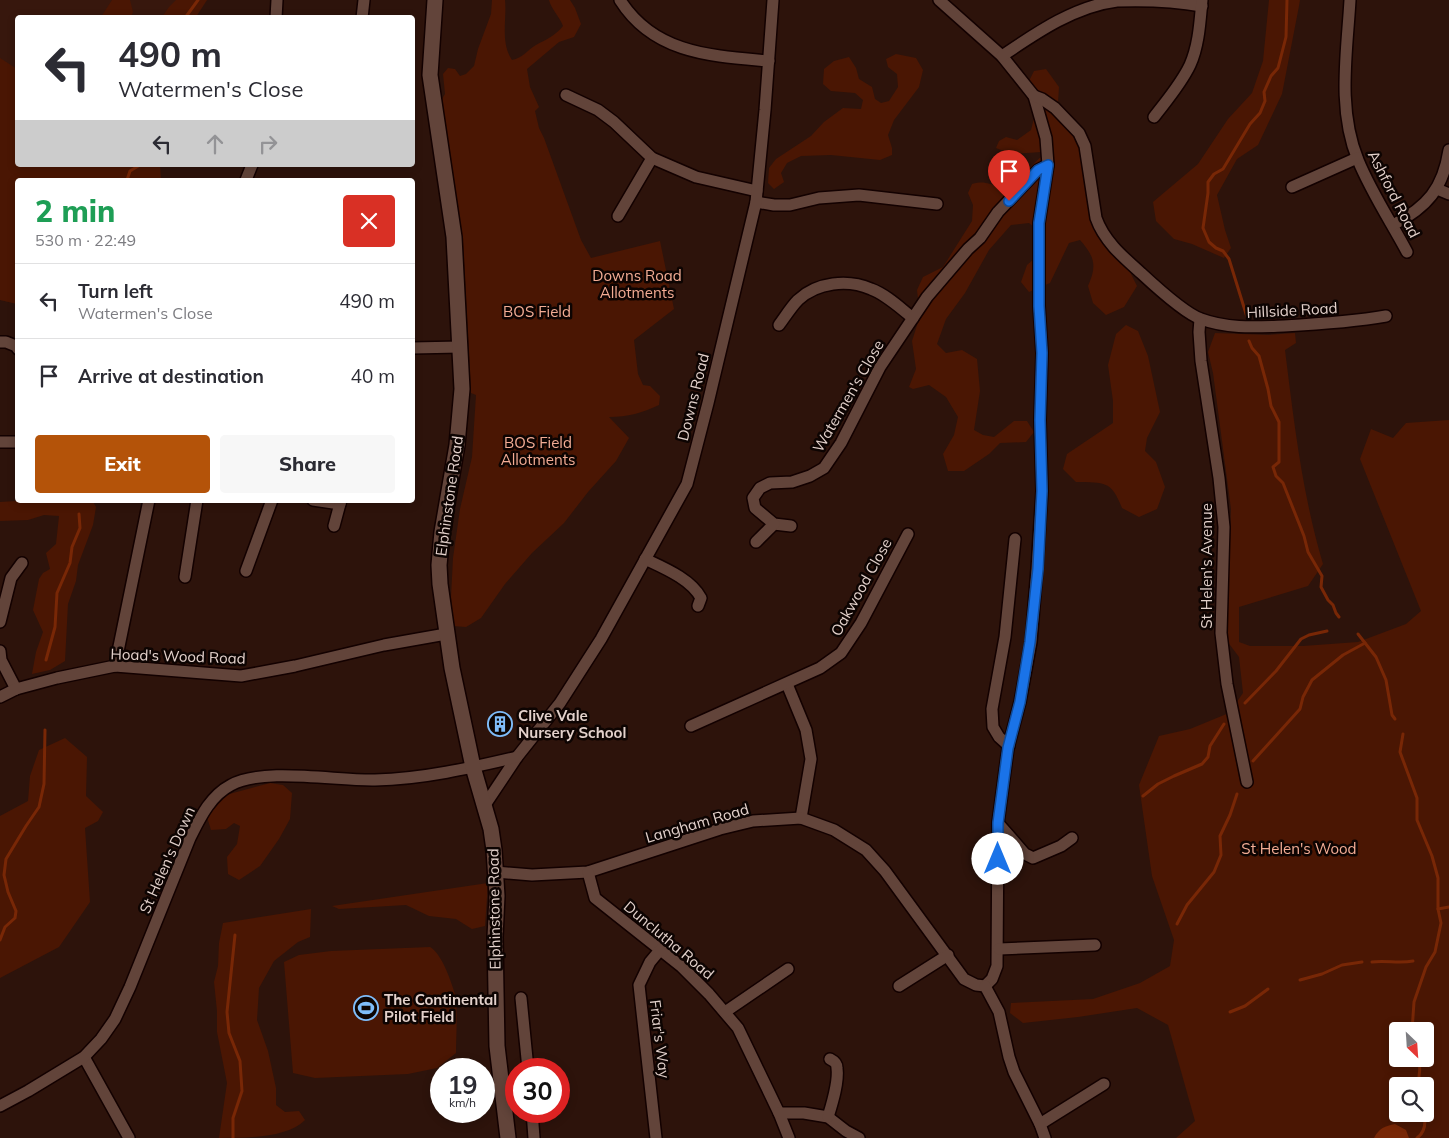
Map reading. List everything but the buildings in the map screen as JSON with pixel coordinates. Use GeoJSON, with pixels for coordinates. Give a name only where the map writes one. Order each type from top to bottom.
{"type":"FeatureCollection","features":[{"type":"Feature","properties":{"kind":"street"},"geometry":{"type":"LineString","coordinates":[[276,15],[277,0]]}},
{"type":"Feature","properties":{"kind":"street"},"geometry":{"type":"LineString","coordinates":[[362,15],[364,0]]}},
{"type":"Feature","properties":{"kind":"street","name":"Elphinstone Road"},"geometry":{"type":"LineString","coordinates":[[435,0],[430,75],[454,237],[462,389],[457,445],[442,532],[440,565],[446,634],[474,767],[491,829],[497,896],[495,937],[498,1046],[508,1138]]}},
{"type":"Feature","properties":{"kind":"street"},"geometry":{"type":"LineString","coordinates":[[620,0],[647,30],[672,44],[708,55],[768,61]]}},
{"type":"Feature","properties":{"kind":"street","name":"Downs Road"},"geometry":{"type":"LineString","coordinates":[[485,805],[518,757],[560,703],[601,639],[687,484],[757,196],[773,0]]}},
{"type":"Feature","properties":{"kind":"street"},"geometry":{"type":"LineString","coordinates":[[938,0],[1002,56],[1034,96],[1046,138],[1048,165],[1039,223],[1039,306],[1042,353],[1040,420],[1042,491],[1038,569],[1030,642],[1020,702],[1008,746],[998,823],[998,966],[992,979],[986,986],[999,1012],[1008,1057],[1045,1138]]}},
{"type":"Feature","properties":{"kind":"street"},"geometry":{"type":"LineString","coordinates":[[1002,56],[1045,27],[1080,11],[1115,2],[1145,0],[1202,3],[1197,40],[1190,64],[1176,90],[1154,117]]}},
{"type":"Feature","properties":{"kind":"street","name":"Ashford Road"},"geometry":{"type":"LineString","coordinates":[[1350,0],[1344,83],[1346,114],[1357,158],[1407,252]]}},
{"type":"Feature","properties":{"kind":"street"},"geometry":{"type":"LineString","coordinates":[[566,95],[598,110],[614,122],[652,158],[696,177],[757,196],[774,205],[819,198],[859,195],[931,208]]}},
{"type":"Feature","properties":{"kind":"street"},"geometry":{"type":"LineString","coordinates":[[1034,96],[1055,108],[1079,134],[1084,146],[1096,218],[1106,238],[1159,289],[1200,319]]}},
{"type":"Feature","properties":{"kind":"street"},"geometry":{"type":"LineString","coordinates":[[1393,225],[1413,215],[1426,204],[1437,189],[1447,166],[1449,150]]}},
{"type":"Feature","properties":{"kind":"street"},"geometry":{"type":"LineString","coordinates":[[618,208],[652,158]]}},
{"type":"Feature","properties":{"kind":"street"},"geometry":{"type":"LineString","coordinates":[[1292,187],[1357,158]]}},
{"type":"Feature","properties":{"kind":"street","name":"Watermen's Close"},"geometry":{"type":"LineString","coordinates":[[774,524],[755,508],[753,498],[760,488],[770,483],[792,482],[810,476],[824,468],[841,443],[880,367],[927,298],[968,249],[980,238],[998,212],[1038,170],[1048,165]]}},
{"type":"Feature","properties":{"kind":"street"},"geometry":{"type":"LineString","coordinates":[[1437,189],[1449,194]]}},
{"type":"Feature","properties":{"kind":"street"},"geometry":{"type":"LineString","coordinates":[[779,325],[799,299],[815,289],[835,283],[850,283],[871,289],[889,299],[913,318]]}},
{"type":"Feature","properties":{"kind":"street","name":"Hillside Road"},"geometry":{"type":"LineString","coordinates":[[1200,319],[1236,327],[1254,327],[1356,322],[1386,316]]}},
{"type":"Feature","properties":{"kind":"street","name":"St Helen's Avenue"},"geometry":{"type":"LineString","coordinates":[[1200,319],[1201,361],[1219,478],[1224,527],[1221,633],[1227,684],[1247,782]]}},
{"type":"Feature","properties":{"kind":"street"},"geometry":{"type":"LineString","coordinates":[[0,342],[15,346]]}},
{"type":"Feature","properties":{"kind":"street"},"geometry":{"type":"LineString","coordinates":[[415,348],[460,347]]}},
{"type":"Feature","properties":{"kind":"street"},"geometry":{"type":"LineString","coordinates":[[0,442],[15,442]]}},
{"type":"Feature","properties":{"kind":"street"},"geometry":{"type":"LineString","coordinates":[[115,666],[148,503]]}},
{"type":"Feature","properties":{"kind":"street"},"geometry":{"type":"LineString","coordinates":[[185,577],[197,503]]}},
{"type":"Feature","properties":{"kind":"street"},"geometry":{"type":"LineString","coordinates":[[246,571],[271,503]]}},
{"type":"Feature","properties":{"kind":"street"},"geometry":{"type":"LineString","coordinates":[[334,526],[340,503]]}},
{"type":"Feature","properties":{"kind":"street"},"geometry":{"type":"LineString","coordinates":[[756,542],[774,524],[791,526]]}},
{"type":"Feature","properties":{"kind":"street","name":"Oakwood Close"},"geometry":{"type":"LineString","coordinates":[[691,726],[820,668],[841,653],[861,623],[908,534]]}},
{"type":"Feature","properties":{"kind":"street"},"geometry":{"type":"LineString","coordinates":[[1008,746],[993,727],[992,709],[1006,637],[1015,539]]}},
{"type":"Feature","properties":{"kind":"street"},"geometry":{"type":"LineString","coordinates":[[645,559],[666,570],[696,590],[701,598],[698,606]]}},
{"type":"Feature","properties":{"kind":"street"},"geometry":{"type":"LineString","coordinates":[[0,622],[11,578],[22,564]]}},
{"type":"Feature","properties":{"kind":"street","name":"Hoad's Wood Road"},"geometry":{"type":"LineString","coordinates":[[0,697],[16,689],[115,666],[241,676],[295,666],[384,645],[446,634]]}},
{"type":"Feature","properties":{"kind":"street"},"geometry":{"type":"LineString","coordinates":[[0,651],[1,660],[16,689]]}},
{"type":"Feature","properties":{"kind":"street"},"geometry":{"type":"LineString","coordinates":[[787,684],[806,730],[811,759],[802,818]]}},
{"type":"Feature","properties":{"kind":"street"},"geometry":{"type":"LineString","coordinates":[[474,767],[518,757]]}},
{"type":"Feature","properties":{"kind":"street","name":"St Helen's Down"},"geometry":{"type":"LineString","coordinates":[[0,1106],[84,1057],[101,1039],[115,1019],[130,987],[190,838],[202,815],[217,794],[232,784],[251,778],[288,776],[373,780],[415,778],[474,767]]}},
{"type":"Feature","properties":{"kind":"street","name":"Langham Road"},"geometry":{"type":"LineString","coordinates":[[496,872],[532,875],[588,872],[737,825],[753,821],[802,818],[834,830],[866,850],[948,955],[964,979],[976,985],[986,986]]}},
{"type":"Feature","properties":{"kind":"street"},"geometry":{"type":"LineString","coordinates":[[998,823],[1025,854],[1033,858],[1061,846],[1072,838]]}},
{"type":"Feature","properties":{"kind":"street","name":"Dunclutha Road"},"geometry":{"type":"LineString","coordinates":[[588,872],[595,898],[682,967],[738,1028],[789,1138]]}},
{"type":"Feature","properties":{"kind":"street"},"geometry":{"type":"LineString","coordinates":[[999,949],[1095,944]]}},
{"type":"Feature","properties":{"kind":"street","name":"Friar's Way"},"geometry":{"type":"LineString","coordinates":[[656,1138],[638,985],[650,962],[660,950]]}},
{"type":"Feature","properties":{"kind":"street"},"geometry":{"type":"LineString","coordinates":[[899,986],[948,955]]}},
{"type":"Feature","properties":{"kind":"street"},"geometry":{"type":"LineString","coordinates":[[725,1012],[788,969]]}},
{"type":"Feature","properties":{"kind":"street"},"geometry":{"type":"LineString","coordinates":[[521,998],[527,1058]]}},
{"type":"Feature","properties":{"kind":"street"},"geometry":{"type":"LineString","coordinates":[[84,1057],[129,1138]]}},
{"type":"Feature","properties":{"kind":"street"},"geometry":{"type":"LineString","coordinates":[[828,1117],[838,1069],[830,1059]]}},
{"type":"Feature","properties":{"kind":"street"},"geometry":{"type":"LineString","coordinates":[[1040,1124],[1104,1084]]}},
{"type":"Feature","properties":{"kind":"street"},"geometry":{"type":"LineString","coordinates":[[779,1113],[804,1113],[828,1117],[846,1132],[859,1138]]}},
{"type":"Feature","properties":{"kind":"street"},"geometry":{"type":"LineString","coordinates":[[533,1123],[534,1138]]}},
{"type":"Feature","properties":{"kind":"shaded area"},"geometry":{"type":"Polygon","coordinates":[[[0,0],[194,0],[183,15],[15,15],[15,167],[17,167],[17,178],[15,178],[15,304],[0,300],[0,0]]]}},
{"type":"Feature","properties":{"kind":"shaded area"},"geometry":{"type":"Polygon","coordinates":[[[1395,1124],[1406,1130],[1409,1138],[1374,1138],[1383,1128],[1395,1124]]]}},
{"type":"Feature","properties":{"kind":"green space"},"geometry":{"type":"Polygon","coordinates":[[[112,0],[130,0],[133,12],[132,15],[102,15],[112,0]]]}},
{"type":"Feature","properties":{"kind":"green space"},"geometry":{"type":"Polygon","coordinates":[[[176,0],[207,0],[197,15],[163,15],[176,0]]]}},
{"type":"Feature","properties":{"kind":"green space"},"geometry":{"type":"Polygon","coordinates":[[[492,0],[505,0],[505,38],[508,53],[512,60],[519,58],[533,47],[551,37],[563,26],[549,0],[570,0],[575,8],[581,24],[574,37],[559,42],[527,69],[530,87],[539,107],[535,111],[539,128],[581,240],[591,258],[660,241],[674,309],[634,340],[638,374],[643,385],[650,386],[660,396],[659,405],[635,414],[609,417],[629,438],[616,461],[588,492],[564,523],[532,553],[505,584],[481,618],[466,627],[453,626],[451,597],[453,558],[460,509],[472,457],[476,395],[471,393],[463,243],[443,115],[442,99],[445,94],[443,74],[448,68],[455,69],[460,76],[466,74],[474,66],[491,14],[492,0]]]}},
{"type":"Feature","properties":{"kind":"green space"},"geometry":{"type":"Polygon","coordinates":[[[1269,0],[1300,0],[1282,94],[1258,145],[1237,159],[1217,195],[1231,248],[1224,258],[1192,244],[1174,239],[1156,221],[1153,202],[1198,164],[1228,119],[1252,93],[1263,61],[1269,0]]]}},
{"type":"Feature","properties":{"kind":"green space"},"geometry":{"type":"Polygon","coordinates":[[[896,54],[916,58],[923,70],[919,87],[894,120],[888,135],[892,155],[880,160],[831,155],[801,156],[787,163],[781,173],[784,182],[774,189],[768,183],[769,168],[776,159],[811,136],[824,122],[843,108],[861,109],[863,100],[855,93],[831,91],[823,84],[824,69],[834,61],[849,57],[856,68],[859,79],[872,87],[875,99],[881,103],[889,101],[898,87],[897,74],[888,67],[886,59],[896,54]]]}},
{"type":"Feature","properties":{"kind":"green space"},"geometry":{"type":"Polygon","coordinates":[[[0,58],[15,68],[15,167],[160,167],[161,178],[15,178],[15,304],[0,300],[0,58]]]}},
{"type":"Feature","properties":{"kind":"green space"},"geometry":{"type":"Polygon","coordinates":[[[1046,69],[1059,87],[1058,102],[1068,117],[1084,160],[1091,219],[1128,268],[1137,286],[1124,307],[1106,315],[1093,303],[1088,286],[1093,273],[1093,262],[1089,252],[1080,240],[1069,243],[1050,283],[1029,292],[1021,282],[1027,265],[1045,249],[1043,235],[1029,223],[1011,225],[989,250],[965,293],[946,319],[937,344],[946,353],[962,350],[977,359],[980,391],[974,430],[983,435],[994,437],[1014,421],[1027,421],[1034,432],[1026,442],[1000,443],[989,454],[964,471],[948,471],[943,454],[954,435],[958,417],[946,397],[929,385],[913,389],[909,387],[916,369],[912,341],[920,316],[917,290],[923,277],[943,267],[972,221],[973,205],[968,193],[972,184],[999,185],[1011,182],[1022,175],[1042,156],[1041,152],[1011,154],[996,148],[999,141],[1006,137],[1017,140],[1031,130],[1040,103],[1029,81],[1034,71],[1046,69]]]}},
{"type":"Feature","properties":{"kind":"green space"},"geometry":{"type":"Polygon","coordinates":[[[1126,325],[1138,331],[1148,356],[1160,412],[1147,438],[1145,451],[1156,462],[1165,487],[1157,509],[1139,517],[1122,508],[1114,492],[1106,485],[1076,482],[1063,469],[1067,454],[1113,423],[1113,401],[1108,365],[1116,334],[1126,325]]]}},
{"type":"Feature","properties":{"kind":"green space","name":"St Helen's Wood"},"geometry":{"type":"Polygon","coordinates":[[[1215,333],[1268,335],[1295,333],[1296,343],[1285,350],[1304,484],[1323,564],[1308,586],[1239,607],[1239,642],[1250,646],[1303,646],[1358,642],[1406,624],[1421,611],[1360,459],[1371,429],[1393,438],[1406,423],[1449,420],[1449,1138],[1176,1138],[1195,1121],[1168,1025],[1137,1008],[1023,1023],[1010,1013],[1011,1003],[1093,999],[1140,983],[1170,966],[1174,940],[1152,876],[1139,785],[1159,736],[1190,729],[1229,713],[1243,693],[1239,657],[1227,641],[1231,509],[1213,373],[1208,352],[1215,333]]]}},
{"type":"Feature","properties":{"kind":"green space"},"geometry":{"type":"Polygon","coordinates":[[[0,502],[94,503],[96,507],[93,525],[78,565],[76,581],[68,604],[65,661],[50,670],[32,674],[36,652],[43,632],[33,610],[39,579],[43,573],[50,569],[46,553],[56,544],[59,516],[44,515],[28,520],[0,521],[0,502]]]}},
{"type":"Feature","properties":{"kind":"green space"},"geometry":{"type":"Polygon","coordinates":[[[65,738],[87,757],[86,796],[103,812],[98,821],[85,828],[90,902],[59,947],[0,978],[0,816],[28,801],[30,776],[39,750],[65,738]]]}},
{"type":"Feature","properties":{"kind":"green space"},"geometry":{"type":"Polygon","coordinates":[[[270,783],[283,785],[292,793],[290,819],[260,866],[239,880],[228,874],[227,857],[237,844],[240,826],[234,823],[226,829],[211,830],[207,817],[222,796],[270,783]]]}},
{"type":"Feature","properties":{"kind":"green space"},"geometry":{"type":"Polygon","coordinates":[[[488,883],[485,926],[472,929],[456,919],[429,916],[406,905],[339,909],[332,906],[488,883]]]}},
{"type":"Feature","properties":{"kind":"green space"},"geometry":{"type":"Polygon","coordinates":[[[311,909],[310,937],[298,942],[274,961],[259,988],[257,1020],[268,1051],[276,1088],[276,1105],[285,1112],[299,1111],[305,1120],[297,1126],[277,1134],[219,1138],[227,1083],[217,1032],[214,982],[218,966],[219,943],[223,923],[311,909]]]}},
{"type":"Feature","properties":{"kind":"green space","name":"The Continental Pilot Field"},"geometry":{"type":"Polygon","coordinates":[[[430,947],[434,950],[442,962],[455,994],[457,1015],[456,1053],[450,1058],[430,1058],[430,1069],[408,1074],[315,1078],[293,1073],[284,962],[299,955],[331,951],[430,947]]]}},
{"type":"Feature","properties":{"kind":"waterway"},"geometry":{"type":"LineString","coordinates":[[187,15],[198,0]]}},
{"type":"Feature","properties":{"kind":"waterway"},"geometry":{"type":"LineString","coordinates":[[1247,317],[1229,259],[1223,251],[1209,242],[1203,228],[1208,182],[1214,174],[1223,169],[1250,124],[1260,113],[1265,101],[1264,92],[1271,76],[1278,68],[1286,37],[1287,0]]}},
{"type":"Feature","properties":{"kind":"waterway"},"geometry":{"type":"LineString","coordinates":[[128,178],[130,171],[137,167]]}},
{"type":"Feature","properties":{"kind":"waterway"},"geometry":{"type":"LineString","coordinates":[[1249,341],[1259,356],[1271,406],[1279,422],[1279,462],[1273,467],[1276,476],[1283,483],[1304,536],[1308,552],[1322,576],[1321,587],[1339,617]]}},
{"type":"Feature","properties":{"kind":"waterway"},"geometry":{"type":"LineString","coordinates":[[46,660],[55,627],[57,593],[70,563],[72,547],[80,528],[79,514]]}},
{"type":"Feature","properties":{"kind":"waterway"},"geometry":{"type":"LineString","coordinates":[[1245,703],[1276,671],[1301,639],[1327,631]]}},
{"type":"Feature","properties":{"kind":"waterway"},"geometry":{"type":"LineString","coordinates":[[1358,634],[1376,657],[1386,680],[1392,715],[1395,719]]}},
{"type":"Feature","properties":{"kind":"waterway"},"geometry":{"type":"LineString","coordinates":[[1253,761],[1300,709],[1303,697],[1312,680],[1343,655],[1365,643]]}},
{"type":"Feature","properties":{"kind":"waterway"},"geometry":{"type":"LineString","coordinates":[[1143,796],[1158,784],[1202,764],[1208,757],[1210,746],[1224,724]]}},
{"type":"Feature","properties":{"kind":"waterway"},"geometry":{"type":"LineString","coordinates":[[0,940],[5,927],[15,918],[16,911],[8,892],[4,875],[6,859],[39,807],[44,784],[45,730]]}},
{"type":"Feature","properties":{"kind":"waterway"},"geometry":{"type":"LineString","coordinates":[[1403,734],[1400,752],[1417,798],[1417,820],[1432,856],[1438,878],[1438,909],[1441,923],[1435,952],[1426,967],[1414,1002],[1413,1022]]}},
{"type":"Feature","properties":{"kind":"waterway"},"geometry":{"type":"LineString","coordinates":[[1177,924],[1187,905],[1214,872],[1221,855],[1220,836],[1237,794]]}},
{"type":"Feature","properties":{"kind":"waterway"},"geometry":{"type":"LineString","coordinates":[[1438,909],[1449,907]]}},
{"type":"Feature","properties":{"kind":"waterway"},"geometry":{"type":"LineString","coordinates":[[233,1138],[233,1118],[242,1091],[240,1061],[229,1033],[227,1012],[235,935]]}},
{"type":"Feature","properties":{"kind":"waterway"},"geometry":{"type":"LineString","coordinates":[[1372,962],[1413,961]]}},
{"type":"Feature","properties":{"kind":"waterway"},"geometry":{"type":"LineString","coordinates":[[1300,980],[1322,974],[1342,965],[1362,962]]}},
{"type":"Feature","properties":{"kind":"waterway"},"geometry":{"type":"LineString","coordinates":[[1230,1012],[1245,1006],[1268,989]]}},
{"type":"Feature","properties":{"kind":"waterway"},"geometry":{"type":"LineString","coordinates":[[1419,1077],[1420,1068]]}},
{"type":"Feature","properties":{"kind":"waterway"},"geometry":{"type":"LineString","coordinates":[[1417,1138],[1422,1133],[1425,1122]]}},
{"type":"Feature","properties":{"kind":"place","name":"Clive Vale Nursery School"},"geometry":{"type":"Point","coordinates":[500,724]}},
{"type":"Feature","properties":{"kind":"place","name":"The Continental Pilot Field"},"geometry":{"type":"Point","coordinates":[366,1008]}},
{"type":"Feature","properties":{"kind":"route"},"geometry":{"type":"LineString","coordinates":[[998,859],[998,823],[1008,748],[1020,702],[1030,642],[1038,569],[1042,491],[1040,420],[1042,353],[1039,306],[1039,223],[1048,165],[1038,170],[1009,201]]}},
{"type":"Feature","properties":{"kind":"park label","name":"Downs Road Allotments"},"geometry":{"type":"Point","coordinates":[637,284]}},
{"type":"Feature","properties":{"kind":"park label","name":"BOS Field"},"geometry":{"type":"Point","coordinates":[537,311]}},
{"type":"Feature","properties":{"kind":"park label","name":"BOS Field Allotments"},"geometry":{"type":"Point","coordinates":[538,450]}}]}
